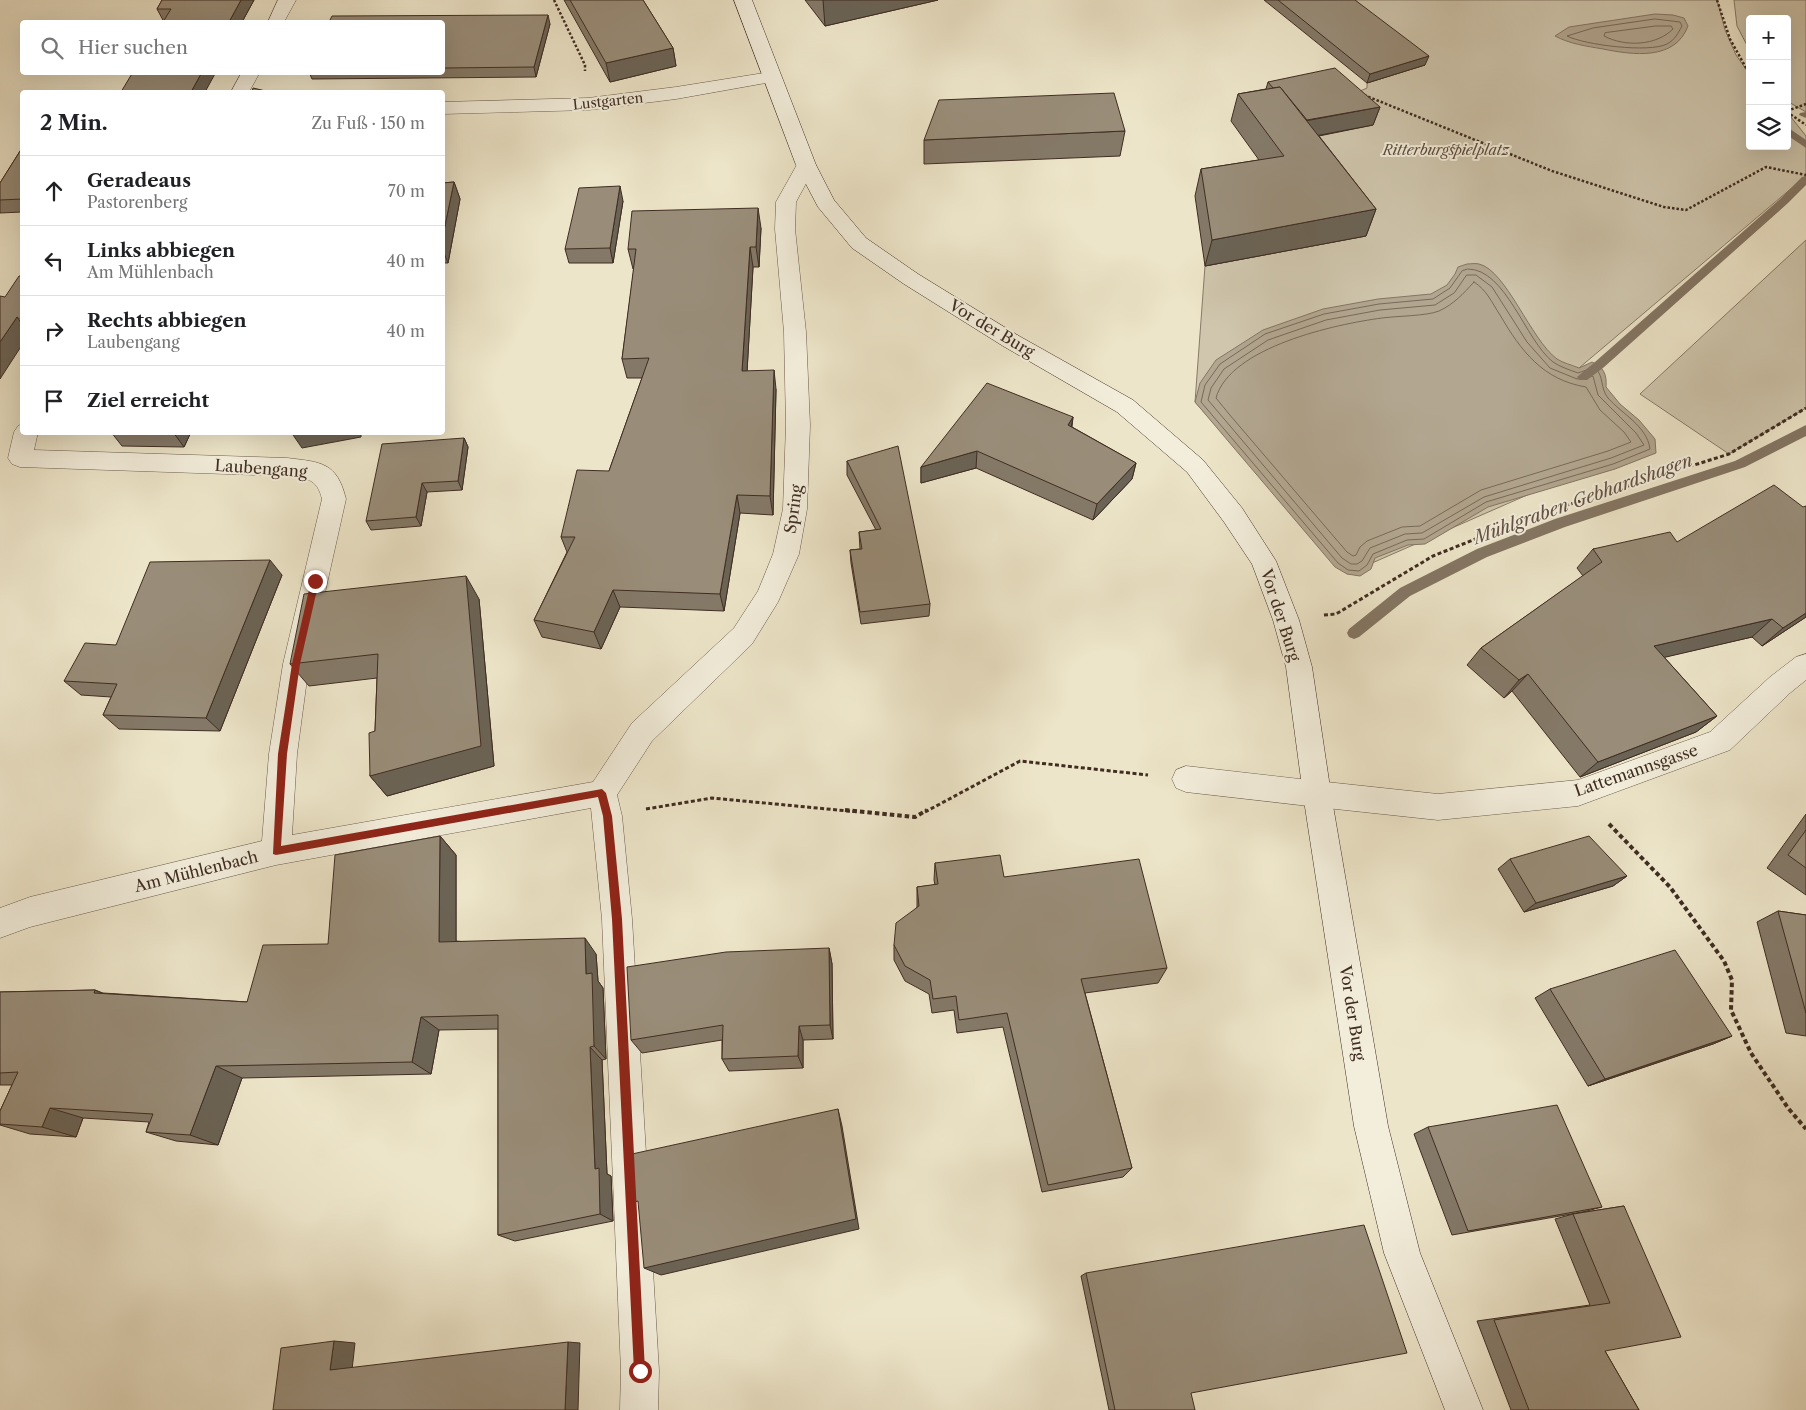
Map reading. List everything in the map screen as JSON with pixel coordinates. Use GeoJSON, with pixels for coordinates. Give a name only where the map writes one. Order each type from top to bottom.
{"type":"FeatureCollection","features":[{"type":"Feature","properties":{"kind":"street"},"geometry":{"type":"LineString","coordinates":[[277,20],[287,0]]}},
{"type":"Feature","properties":{"kind":"street","name":"Vor der Burg"},"geometry":{"type":"LineString","coordinates":[[743,0],[806,165],[825,203],[859,242],[936,294],[1011,341],[1125,406],[1195,466],[1233,515],[1263,561],[1286,620],[1299,667],[1317,794],[1371,1126],[1402,1253],[1464,1410]]}},
{"type":"Feature","properties":{"kind":"street"},"geometry":{"type":"LineString","coordinates":[[241,90],[249,75]]}},
{"type":"Feature","properties":{"kind":"street","name":"Lustgarten"},"geometry":{"type":"LineString","coordinates":[[445,108],[588,104],[676,93],[771,77]]}},
{"type":"Feature","properties":{"kind":"street","name":"Spring"},"geometry":{"type":"LineString","coordinates":[[604,804],[642,732],[743,636],[769,595],[786,554],[795,509],[798,426],[795,332],[785,229],[786,202],[806,165]]}},
{"type":"Feature","properties":{"kind":"street","name":"Laubengang"},"geometry":{"type":"LineString","coordinates":[[25,435],[20,458],[287,466],[314,470],[330,482],[334,499],[296,664],[284,745],[276,851]]}},
{"type":"Feature","properties":{"kind":"street","name":"Lattemannsgasse"},"geometry":{"type":"LineString","coordinates":[[1186,779],[1438,807],[1578,793],[1720,741],[1780,685],[1806,665]]}},
{"type":"Feature","properties":{"kind":"street"},"geometry":{"type":"LineString","coordinates":[[604,804],[617,919],[640,1371],[639,1410]]}},
{"type":"Feature","properties":{"kind":"street","name":"Am Mühlenbach"},"geometry":{"type":"LineString","coordinates":[[0,923],[30,912],[276,851],[604,804]]}},
{"type":"Feature","properties":{"kind":"path"},"geometry":{"type":"LineString","coordinates":[[554,0],[585,65],[588,104]]}},
{"type":"Feature","properties":{"kind":"path"},"geometry":{"type":"LineString","coordinates":[[1717,0],[1725,30],[1736,55],[1746,69]]}},
{"type":"Feature","properties":{"kind":"path"},"geometry":{"type":"LineString","coordinates":[[1358,92],[1552,171],[1664,207],[1686,210],[1766,167],[1806,175]]}},
{"type":"Feature","properties":{"kind":"path"},"geometry":{"type":"LineString","coordinates":[[1791,110],[1806,104]]}},
{"type":"Feature","properties":{"kind":"path"},"geometry":{"type":"LineString","coordinates":[[1791,114],[1806,125]]}},
{"type":"Feature","properties":{"kind":"path"},"geometry":{"type":"LineString","coordinates":[[1286,620],[1336,614],[1442,552],[1533,516],[1729,454],[1806,408]]}},
{"type":"Feature","properties":{"kind":"path"},"geometry":{"type":"LineString","coordinates":[[604,804],[712,798],[915,818],[1020,762],[1186,779]]}},
{"type":"Feature","properties":{"kind":"path"},"geometry":{"type":"LineString","coordinates":[[1578,793],[1644,858],[1670,887],[1724,961],[1732,980],[1731,1010],[1751,1053],[1788,1108],[1806,1130]]}},
{"type":"Feature","properties":{"kind":"green space","name":"Ritterburgspielplatz"},"geometry":{"type":"Polygon","coordinates":[[[1339,0],[1717,0],[1725,30],[1736,55],[1746,69],[1746,150],[1791,150],[1791,117],[1806,136],[1806,176],[1579,368],[1655,439],[1347,574],[1195,402],[1205,266],[1365,236],[1294,140],[1342,99],[1367,88],[1367,83],[1424,65],[1339,0]]]}},
{"type":"Feature","properties":{"kind":"green space"},"geometry":{"type":"Polygon","coordinates":[[[1734,0],[1806,0],[1806,112],[1791,103],[1791,15],[1746,15],[1746,43],[1737,26],[1734,0]]]}},
{"type":"Feature","properties":{"kind":"green space"},"geometry":{"type":"Polygon","coordinates":[[[1806,240],[1806,408],[1729,454],[1640,394],[1806,240]]]}},
{"type":"Feature","properties":{"kind":"water"},"geometry":{"type":"Polygon","coordinates":[[[1655,14],[1684,18],[1688,26],[1682,37],[1673,45],[1652,53],[1640,54],[1615,51],[1566,41],[1555,36],[1569,27],[1655,14]]]}},
{"type":"Feature","properties":{"kind":"water"},"geometry":{"type":"Polygon","coordinates":[[[1467,264],[1479,264],[1489,269],[1499,279],[1547,350],[1557,359],[1579,368],[1592,362],[1602,369],[1606,379],[1606,387],[1655,439],[1656,453],[1615,469],[1488,507],[1425,544],[1408,545],[1375,558],[1371,569],[1360,576],[1347,574],[1335,567],[1195,402],[1200,383],[1216,360],[1263,330],[1323,309],[1378,299],[1431,294],[1447,285],[1458,267],[1467,264]]]}},
{"type":"Feature","properties":{"kind":"building"},"geometry":{"type":"Polygon","coordinates":[[[162,0],[241,0],[230,20],[164,20],[171,9],[157,9],[162,0]]]}},
{"type":"Feature","properties":{"kind":"building"},"geometry":{"type":"Polygon","coordinates":[[[570,0],[643,0],[673,48],[606,63],[570,0]]]}},
{"type":"Feature","properties":{"kind":"building"},"geometry":{"type":"Polygon","coordinates":[[[1278,0],[1355,0],[1429,56],[1370,74],[1278,0]]]}},
{"type":"Feature","properties":{"kind":"building"},"geometry":{"type":"Polygon","coordinates":[[[548,15],[534,67],[445,68],[445,20],[330,20],[332,16],[548,15]]]}},
{"type":"Feature","properties":{"kind":"building"},"geometry":{"type":"Polygon","coordinates":[[[1335,68],[1380,107],[1307,120],[1280,87],[1273,88],[1268,82],[1335,68]]]}},
{"type":"Feature","properties":{"kind":"building"},"geometry":{"type":"Polygon","coordinates":[[[131,75],[200,75],[192,90],[122,90],[131,75]]]}},
{"type":"Feature","properties":{"kind":"building"},"geometry":{"type":"Polygon","coordinates":[[[1280,87],[1376,209],[1212,240],[1201,169],[1284,156],[1238,94],[1280,87]]]}},
{"type":"Feature","properties":{"kind":"building"},"geometry":{"type":"Polygon","coordinates":[[[1114,93],[1125,131],[924,140],[939,100],[1114,93]]]}},
{"type":"Feature","properties":{"kind":"building"},"geometry":{"type":"Polygon","coordinates":[[[20,151],[20,199],[0,200],[0,183],[20,151]]]}},
{"type":"Feature","properties":{"kind":"building"},"geometry":{"type":"Polygon","coordinates":[[[454,182],[445,226],[445,183],[454,182]]]}},
{"type":"Feature","properties":{"kind":"building"},"geometry":{"type":"Polygon","coordinates":[[[620,186],[610,248],[565,249],[579,188],[620,186]]]}},
{"type":"Feature","properties":{"kind":"building"},"geometry":{"type":"Polygon","coordinates":[[[758,208],[756,247],[750,247],[742,371],[774,370],[770,496],[737,495],[720,594],[613,590],[594,632],[534,620],[575,537],[561,537],[577,470],[609,471],[649,358],[622,359],[636,249],[628,249],[632,211],[758,208]]]}},
{"type":"Feature","properties":{"kind":"building"},"geometry":{"type":"Polygon","coordinates":[[[20,276],[20,319],[17,317],[0,342],[0,296],[5,297],[20,276]]]}},
{"type":"Feature","properties":{"kind":"building"},"geometry":{"type":"Polygon","coordinates":[[[987,383],[1073,417],[1068,425],[1136,463],[1097,504],[977,451],[921,467],[987,383]]]}},
{"type":"Feature","properties":{"kind":"building"},"geometry":{"type":"Polygon","coordinates":[[[464,438],[458,481],[422,483],[416,517],[366,521],[382,444],[464,438]]]}},
{"type":"Feature","properties":{"kind":"building"},"geometry":{"type":"Polygon","coordinates":[[[898,446],[930,604],[860,612],[850,550],[862,549],[859,532],[881,529],[847,461],[898,446]]]}},
{"type":"Feature","properties":{"kind":"building"},"geometry":{"type":"Polygon","coordinates":[[[1774,485],[1803,507],[1806,506],[1806,613],[1783,628],[1772,619],[1654,646],[1717,716],[1598,762],[1528,674],[1519,680],[1481,648],[1602,562],[1593,549],[1670,532],[1677,542],[1774,485]]]}},
{"type":"Feature","properties":{"kind":"building"},"geometry":{"type":"Polygon","coordinates":[[[270,560],[206,718],[103,715],[117,684],[64,681],[85,643],[116,645],[150,562],[270,560]]]}},
{"type":"Feature","properties":{"kind":"building"},"geometry":{"type":"Polygon","coordinates":[[[466,576],[481,746],[370,776],[369,733],[375,731],[378,654],[290,664],[304,594],[466,576]]]}},
{"type":"Feature","properties":{"kind":"building"},"geometry":{"type":"Polygon","coordinates":[[[1806,830],[1806,868],[1788,855],[1806,830]]]}},
{"type":"Feature","properties":{"kind":"building"},"geometry":{"type":"Polygon","coordinates":[[[440,836],[439,942],[585,938],[586,974],[592,973],[594,1046],[590,1047],[595,1169],[599,1168],[600,1214],[498,1235],[498,1015],[421,1017],[412,1062],[216,1066],[190,1135],[146,1132],[153,1114],[50,1108],[42,1127],[0,1124],[0,1111],[18,1072],[0,1073],[0,992],[95,990],[94,993],[247,1002],[263,945],[328,944],[335,855],[440,836]]]}},
{"type":"Feature","properties":{"kind":"building"},"geometry":{"type":"Polygon","coordinates":[[[1589,836],[1627,876],[1536,903],[1510,859],[1589,836]]]}},
{"type":"Feature","properties":{"kind":"building"},"geometry":{"type":"Polygon","coordinates":[[[1000,855],[1004,877],[1139,859],[1167,968],[1081,979],[1132,1168],[1048,1185],[1007,1013],[959,1020],[956,996],[933,999],[930,980],[905,966],[894,945],[896,923],[919,906],[917,887],[938,884],[935,863],[1000,855]]]}},
{"type":"Feature","properties":{"kind":"building"},"geometry":{"type":"Polygon","coordinates":[[[1778,911],[1806,915],[1806,1013],[1778,911]]]}},
{"type":"Feature","properties":{"kind":"building"},"geometry":{"type":"Polygon","coordinates":[[[829,948],[830,1025],[799,1026],[798,1056],[722,1059],[723,1025],[631,1040],[627,967],[726,952],[829,948]]]}},
{"type":"Feature","properties":{"kind":"building"},"geometry":{"type":"Polygon","coordinates":[[[1675,950],[1732,1036],[1605,1079],[1550,989],[1675,950]]]}},
{"type":"Feature","properties":{"kind":"building"},"geometry":{"type":"Polygon","coordinates":[[[1557,1105],[1602,1207],[1468,1231],[1428,1127],[1557,1105]]]}},
{"type":"Feature","properties":{"kind":"building"},"geometry":{"type":"Polygon","coordinates":[[[838,1109],[856,1219],[644,1268],[638,1201],[634,1202],[632,1154],[838,1109]]]}},
{"type":"Feature","properties":{"kind":"building"},"geometry":{"type":"Polygon","coordinates":[[[1624,1206],[1681,1337],[1605,1351],[1639,1410],[1529,1410],[1494,1320],[1610,1303],[1573,1214],[1624,1206]]]}},
{"type":"Feature","properties":{"kind":"building"},"geometry":{"type":"Polygon","coordinates":[[[1364,1225],[1407,1353],[1191,1393],[1195,1410],[1115,1410],[1086,1273],[1364,1225]]]}},
{"type":"Feature","properties":{"kind":"building"},"geometry":{"type":"Polygon","coordinates":[[[334,1341],[330,1370],[568,1342],[565,1410],[273,1410],[281,1348],[334,1341]]]}},
{"type":"Feature","properties":{"kind":"waterway"},"geometry":{"type":"LineString","coordinates":[[1791,133],[1806,145]]}},
{"type":"Feature","properties":{"kind":"waterway"},"geometry":{"type":"LineString","coordinates":[[1583,377],[1599,365],[1784,201],[1806,179]]}},
{"type":"Feature","properties":{"kind":"waterway","name":"Mühlgraben Gebhardshagen"},"geometry":{"type":"LineString","coordinates":[[1354,633],[1405,592],[1482,553],[1560,523],[1740,464],[1806,430]]}},
{"type":"Feature","properties":{"kind":"route"},"geometry":{"type":"LineString","coordinates":[[315,581],[296,664],[283,754],[276,851],[602,793],[607,816],[617,919],[640,1371]]}}]}
